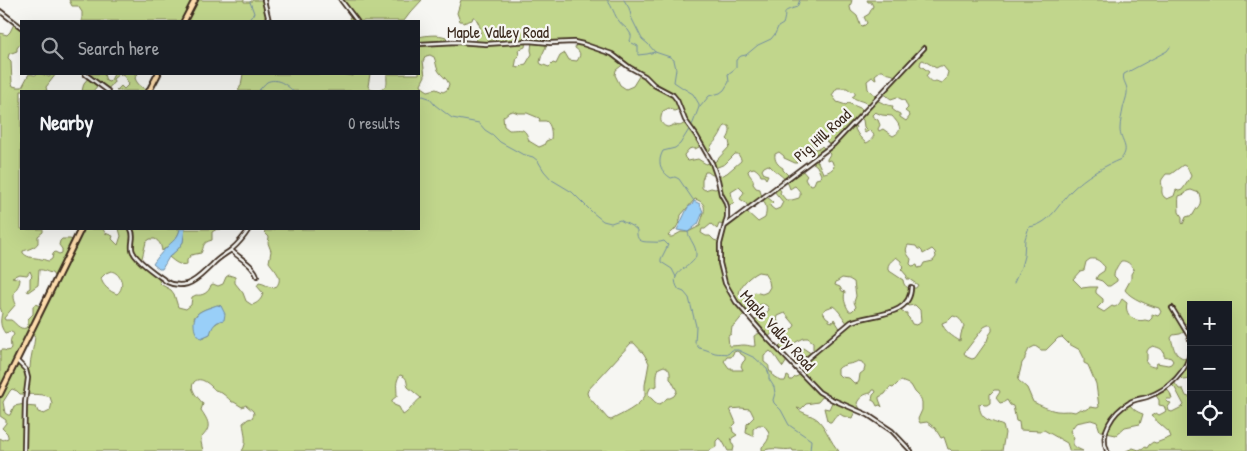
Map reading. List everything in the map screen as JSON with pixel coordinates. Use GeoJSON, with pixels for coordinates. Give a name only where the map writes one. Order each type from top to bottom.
{"type":"FeatureCollection","features":[{"type":"Feature","properties":{"kind":"main road"},"geometry":{"type":"LineString","coordinates":[[185,20],[196,0]]}},
{"type":"Feature","properties":{"kind":"main road"},"geometry":{"type":"LineString","coordinates":[[150,90],[157,75]]}},
{"type":"Feature","properties":{"kind":"main road"},"geometry":{"type":"LineString","coordinates":[[0,394],[81,230]]}},
{"type":"Feature","properties":{"kind":"street"},"geometry":{"type":"LineString","coordinates":[[264,0],[270,20]]}},
{"type":"Feature","properties":{"kind":"street"},"geometry":{"type":"LineString","coordinates":[[341,0],[356,20]]}},
{"type":"Feature","properties":{"kind":"street"},"geometry":{"type":"LineString","coordinates":[[0,11],[20,26]]}},
{"type":"Feature","properties":{"kind":"street","name":"Maple Valley Road"},"geometry":{"type":"LineString","coordinates":[[420,44],[452,42],[481,44],[523,41],[574,42],[612,54],[645,76],[654,85],[670,92],[677,100],[685,120],[697,137],[715,170],[720,192],[727,206],[719,256],[721,272],[736,302],[745,314],[823,395],[868,415],[892,431],[910,451]]}},
{"type":"Feature","properties":{"kind":"street","name":"Pig Hill Road"},"geometry":{"type":"LineString","coordinates":[[724,227],[834,144],[924,48]]}},
{"type":"Feature","properties":{"kind":"street"},"geometry":{"type":"LineString","coordinates":[[86,75],[107,90]]}},
{"type":"Feature","properties":{"kind":"street"},"geometry":{"type":"LineString","coordinates":[[131,230],[134,255],[167,282],[175,285],[186,285],[192,282],[216,260],[231,250],[248,230]]}},
{"type":"Feature","properties":{"kind":"street"},"geometry":{"type":"LineString","coordinates":[[231,250],[252,268],[257,273],[257,276]]}},
{"type":"Feature","properties":{"kind":"street"},"geometry":{"type":"LineString","coordinates":[[796,368],[852,322],[861,318],[887,313],[901,307],[908,298],[911,287]]}},
{"type":"Feature","properties":{"kind":"street"},"geometry":{"type":"LineString","coordinates":[[1172,308],[1187,333]]}},
{"type":"Feature","properties":{"kind":"street"},"geometry":{"type":"LineString","coordinates":[[17,361],[28,374],[25,400],[24,451]]}},
{"type":"Feature","properties":{"kind":"street"},"geometry":{"type":"LineString","coordinates":[[1107,451],[1105,443],[1106,429],[1118,412],[1131,401],[1154,394],[1165,388],[1177,378],[1187,363]]}},
{"type":"Feature","properties":{"kind":"green space"},"geometry":{"type":"Polygon","coordinates":[[[69,0],[244,0],[244,2],[250,2],[253,0],[264,0],[266,20],[82,20],[82,12],[78,6],[72,6],[69,0]]]}},
{"type":"Feature","properties":{"kind":"green space"},"geometry":{"type":"Polygon","coordinates":[[[342,0],[422,0],[405,20],[350,20],[349,18],[352,14],[342,0]]]}},
{"type":"Feature","properties":{"kind":"green space"},"geometry":{"type":"Polygon","coordinates":[[[461,0],[852,0],[851,11],[857,16],[862,26],[867,23],[864,17],[869,14],[873,6],[867,0],[1247,0],[1247,451],[1126,451],[1133,448],[1139,450],[1147,448],[1153,442],[1156,443],[1171,437],[1169,432],[1151,416],[1156,413],[1159,415],[1166,411],[1164,406],[1159,405],[1159,400],[1155,394],[1129,403],[1135,410],[1143,414],[1140,424],[1125,427],[1116,435],[1100,431],[1097,422],[1091,420],[1076,423],[1070,431],[1074,438],[1073,443],[1083,451],[1069,451],[1067,443],[1044,430],[1020,430],[1013,406],[1007,400],[1000,403],[996,398],[1000,392],[999,390],[994,390],[990,394],[990,403],[987,405],[979,404],[981,414],[984,417],[1003,426],[1005,433],[1002,451],[952,451],[948,449],[944,437],[941,438],[935,428],[927,422],[920,423],[918,419],[922,410],[922,402],[911,385],[901,381],[893,388],[890,387],[885,394],[879,397],[882,407],[880,405],[877,406],[872,400],[876,392],[875,390],[859,399],[857,403],[861,411],[856,409],[852,418],[840,414],[829,422],[824,408],[829,409],[833,400],[824,395],[818,402],[806,404],[801,409],[797,408],[818,420],[839,451],[774,449],[762,451],[762,447],[767,442],[769,436],[768,430],[763,425],[758,425],[753,429],[753,436],[746,433],[747,424],[754,417],[750,409],[741,408],[730,409],[736,423],[732,427],[733,432],[737,435],[731,441],[734,447],[733,451],[728,451],[719,438],[716,441],[716,447],[708,451],[242,451],[245,441],[243,423],[252,418],[253,411],[246,405],[242,407],[232,402],[203,380],[197,380],[192,387],[203,404],[201,410],[208,424],[207,431],[201,438],[203,451],[0,451],[0,438],[3,440],[8,438],[8,436],[2,428],[6,420],[0,416],[0,351],[7,351],[11,348],[11,338],[14,335],[12,331],[5,333],[2,328],[0,307],[0,33],[7,35],[15,22],[20,26],[20,44],[17,51],[9,54],[8,58],[11,61],[13,86],[22,87],[28,75],[49,77],[55,75],[46,87],[47,90],[20,90],[20,230],[43,230],[38,236],[38,243],[23,251],[25,255],[49,261],[55,252],[62,253],[59,245],[62,239],[76,241],[82,230],[104,230],[105,233],[113,236],[112,239],[118,245],[121,236],[119,230],[180,230],[176,239],[162,251],[160,244],[155,239],[150,239],[146,242],[141,262],[158,276],[162,285],[171,290],[178,307],[186,309],[191,305],[192,297],[205,293],[213,284],[218,286],[223,284],[229,275],[235,277],[235,283],[243,293],[246,301],[252,305],[259,300],[263,293],[257,286],[259,283],[275,288],[279,281],[276,272],[269,262],[271,251],[268,243],[269,237],[265,231],[420,230],[420,90],[380,90],[386,85],[387,75],[420,75],[420,37],[440,35],[446,37],[447,42],[476,44],[476,38],[481,31],[475,17],[463,23],[460,21],[457,13],[461,0]],[[526,41],[525,47],[518,50],[519,55],[515,67],[519,68],[526,64],[532,54],[532,41],[526,41]],[[547,42],[541,57],[541,64],[549,67],[553,63],[556,64],[560,56],[565,53],[569,60],[577,61],[580,55],[575,48],[576,43],[547,42]],[[426,56],[423,61],[425,76],[421,84],[422,87],[428,91],[436,89],[443,92],[447,90],[449,84],[438,70],[434,57],[426,56]],[[923,60],[921,61],[920,65],[929,72],[926,76],[929,80],[941,83],[946,79],[948,72],[943,66],[936,68],[923,60]],[[625,63],[616,70],[615,75],[620,85],[626,89],[633,86],[641,73],[625,63]],[[880,71],[875,75],[876,79],[872,77],[867,81],[870,92],[878,97],[877,100],[893,106],[892,109],[906,121],[910,116],[905,111],[908,108],[905,101],[897,97],[891,99],[883,93],[896,77],[880,71]],[[837,88],[832,95],[837,102],[846,105],[848,103],[865,111],[870,106],[852,97],[855,95],[855,92],[847,88],[837,88]],[[669,108],[663,111],[661,120],[667,127],[673,125],[680,126],[686,122],[680,109],[674,111],[669,108]],[[513,111],[503,117],[504,126],[509,130],[524,131],[529,141],[539,147],[551,139],[551,129],[546,121],[539,121],[539,118],[527,113],[513,111]],[[875,112],[872,115],[878,120],[880,125],[879,131],[883,129],[893,136],[900,129],[892,116],[875,112]],[[860,117],[853,124],[856,127],[855,129],[866,143],[871,140],[874,135],[870,130],[865,133],[863,130],[866,129],[860,117]],[[725,126],[707,153],[701,146],[695,149],[692,148],[684,155],[685,158],[688,161],[698,159],[706,164],[716,161],[730,146],[727,139],[730,129],[729,126],[725,126]],[[821,135],[817,136],[811,144],[815,149],[822,146],[826,150],[831,146],[826,141],[826,138],[821,135]],[[810,150],[801,151],[797,157],[797,163],[795,163],[784,158],[779,152],[775,154],[775,159],[790,177],[801,169],[807,176],[805,179],[807,183],[812,185],[821,175],[817,166],[811,161],[814,159],[818,162],[823,173],[826,172],[834,167],[832,161],[827,161],[830,154],[826,150],[816,157],[810,150]],[[735,154],[725,164],[715,168],[716,174],[712,175],[705,172],[702,188],[705,190],[719,188],[718,177],[727,173],[741,161],[738,154],[735,154]],[[1183,165],[1171,174],[1166,174],[1162,181],[1162,193],[1167,199],[1174,196],[1176,190],[1182,190],[1191,176],[1187,167],[1183,165]],[[770,166],[764,167],[762,170],[764,174],[768,175],[766,179],[754,168],[748,171],[753,184],[756,188],[760,189],[764,197],[766,196],[773,202],[770,205],[775,210],[780,208],[783,202],[774,191],[778,187],[786,200],[799,198],[799,190],[795,186],[790,189],[784,179],[770,166]],[[739,187],[731,192],[734,203],[727,206],[725,225],[719,224],[717,229],[711,224],[702,229],[701,233],[720,242],[724,227],[746,211],[758,222],[765,218],[766,208],[762,199],[749,209],[746,203],[740,199],[744,192],[739,187]],[[1191,190],[1179,196],[1179,212],[1183,224],[1186,217],[1193,215],[1200,201],[1199,193],[1191,190]],[[695,199],[681,215],[675,229],[668,236],[672,237],[681,232],[688,232],[700,226],[704,207],[700,201],[695,199]],[[908,245],[906,249],[911,259],[910,264],[912,266],[917,265],[918,268],[922,267],[924,263],[933,261],[936,257],[932,249],[923,254],[916,246],[908,245]],[[896,257],[890,262],[888,270],[903,280],[906,286],[916,288],[918,285],[906,279],[907,276],[901,269],[904,266],[901,264],[901,261],[896,257]],[[1090,259],[1086,262],[1084,270],[1080,271],[1073,279],[1082,288],[1098,287],[1096,293],[1103,299],[1103,302],[1097,308],[1104,312],[1112,306],[1117,306],[1122,299],[1127,303],[1128,314],[1137,320],[1149,321],[1152,318],[1152,314],[1158,316],[1161,312],[1159,308],[1136,299],[1125,290],[1134,269],[1125,261],[1121,261],[1115,270],[1114,276],[1117,281],[1110,286],[1096,279],[1104,271],[1105,267],[1097,260],[1090,259]],[[39,270],[38,285],[28,292],[27,290],[30,288],[30,278],[32,276],[30,271],[27,275],[19,274],[12,277],[20,279],[14,295],[16,304],[4,318],[24,328],[28,325],[28,319],[33,314],[35,304],[43,307],[58,278],[52,273],[39,270]],[[111,271],[101,278],[103,283],[109,290],[117,294],[122,284],[120,277],[111,271]],[[758,272],[742,286],[739,293],[743,297],[748,298],[755,292],[762,294],[767,292],[770,287],[764,273],[758,272]],[[842,278],[835,285],[845,292],[845,304],[849,311],[852,311],[856,307],[854,302],[856,296],[854,282],[842,278]],[[905,303],[899,309],[907,313],[912,324],[919,324],[921,321],[920,310],[915,305],[908,306],[905,303]],[[762,304],[756,306],[754,311],[748,316],[744,314],[732,327],[731,334],[728,336],[729,346],[755,346],[754,336],[762,332],[754,322],[769,310],[768,307],[762,304]],[[218,305],[201,311],[194,318],[201,338],[210,334],[212,326],[220,321],[221,306],[218,305]],[[833,306],[825,309],[823,312],[829,321],[833,322],[834,319],[841,330],[848,324],[833,306]],[[785,313],[778,316],[777,320],[781,325],[768,338],[778,348],[789,340],[786,335],[795,325],[785,313]],[[953,316],[942,323],[945,329],[960,341],[964,326],[959,318],[953,316]],[[991,325],[984,327],[964,353],[967,357],[975,358],[992,331],[991,325]],[[31,334],[17,361],[27,371],[30,368],[35,337],[31,334]],[[1062,337],[1058,338],[1046,350],[1041,350],[1035,346],[1029,349],[1022,363],[1018,380],[1027,388],[1033,402],[1051,410],[1060,411],[1075,412],[1080,409],[1085,410],[1090,407],[1099,407],[1096,384],[1088,365],[1084,363],[1080,350],[1069,344],[1062,337]],[[804,338],[796,342],[783,354],[788,359],[783,367],[770,351],[764,356],[764,362],[769,366],[773,376],[781,381],[785,381],[787,376],[792,380],[801,373],[793,364],[795,360],[792,355],[803,348],[812,354],[815,352],[813,342],[808,338],[804,338]],[[631,343],[588,390],[588,396],[611,420],[634,407],[642,400],[645,396],[649,363],[634,343],[631,343]],[[1153,346],[1147,351],[1146,362],[1149,366],[1155,367],[1157,363],[1168,365],[1173,361],[1171,358],[1164,356],[1161,349],[1153,346]],[[737,351],[731,357],[727,357],[724,361],[729,368],[732,368],[732,370],[743,370],[741,366],[745,357],[737,351]],[[858,361],[842,366],[838,369],[838,374],[841,377],[849,378],[855,384],[858,383],[860,374],[864,371],[865,367],[862,362],[858,361]],[[664,366],[659,368],[657,372],[657,386],[650,388],[648,393],[650,398],[660,404],[667,398],[674,396],[677,391],[670,379],[668,368],[664,366]],[[400,375],[397,380],[397,396],[392,402],[399,407],[403,415],[421,398],[408,387],[404,377],[400,375]],[[1171,384],[1166,388],[1172,399],[1167,399],[1166,401],[1171,403],[1168,407],[1169,411],[1172,412],[1184,405],[1171,384]],[[12,389],[3,402],[5,413],[10,415],[14,406],[25,404],[25,406],[36,407],[38,412],[44,414],[50,411],[52,403],[50,397],[20,394],[12,389]]]}},
{"type":"Feature","properties":{"kind":"green space"},"geometry":{"type":"Polygon","coordinates":[[[86,75],[104,75],[106,81],[109,82],[114,75],[118,75],[113,79],[114,82],[107,90],[99,84],[94,90],[82,90],[84,83],[89,77],[86,75]]]}},
{"type":"Feature","properties":{"kind":"green space"},"geometry":{"type":"Polygon","coordinates":[[[122,75],[137,75],[135,78],[137,82],[146,90],[117,90],[121,86],[124,89],[129,84],[122,75]]]}},
{"type":"Feature","properties":{"kind":"green space"},"geometry":{"type":"Polygon","coordinates":[[[243,75],[370,75],[368,86],[371,90],[238,90],[243,75]]]}},
{"type":"Feature","properties":{"kind":"green space"},"geometry":{"type":"Polygon","coordinates":[[[185,230],[215,230],[212,232],[212,240],[205,244],[201,253],[191,255],[187,260],[187,264],[179,264],[169,257],[183,242],[185,230]]]}},
{"type":"Feature","properties":{"kind":"water"},"geometry":{"type":"Polygon","coordinates":[[[694,201],[700,204],[703,212],[698,224],[688,232],[677,230],[688,207],[694,201]]]}},
{"type":"Feature","properties":{"kind":"water"},"geometry":{"type":"Polygon","coordinates":[[[180,230],[185,230],[183,242],[169,257],[162,269],[159,269],[153,264],[180,230]]]}},
{"type":"Feature","properties":{"kind":"water"},"geometry":{"type":"Polygon","coordinates":[[[217,305],[221,306],[225,314],[224,320],[216,323],[210,334],[201,338],[194,328],[194,320],[201,311],[217,305]]]}},
{"type":"Feature","properties":{"kind":"waterway"},"geometry":{"type":"LineString","coordinates":[[607,0],[617,19],[629,31],[630,41],[638,46],[638,55],[655,52]]}},
{"type":"Feature","properties":{"kind":"waterway"},"geometry":{"type":"LineString","coordinates":[[624,0],[642,39],[655,52],[674,60],[676,69],[674,82],[693,94],[699,104],[693,123],[680,144],[675,148],[663,151],[660,159],[664,172],[671,178],[679,179],[694,201]]}},
{"type":"Feature","properties":{"kind":"waterway"},"geometry":{"type":"LineString","coordinates":[[700,107],[709,96],[724,90],[729,82],[728,74],[736,68],[736,60],[746,55],[758,45],[771,39],[778,27],[783,24],[785,12],[797,7],[800,0]]}},
{"type":"Feature","properties":{"kind":"waterway"},"geometry":{"type":"LineString","coordinates":[[249,20],[254,13],[250,2]]}},
{"type":"Feature","properties":{"kind":"waterway"},"geometry":{"type":"LineString","coordinates":[[1014,283],[1024,256],[1025,239],[1029,227],[1049,218],[1077,185],[1095,172],[1121,159],[1124,155],[1125,148],[1120,134],[1127,91],[1123,78],[1124,74],[1167,51],[1170,47]]}},
{"type":"Feature","properties":{"kind":"waterway"},"geometry":{"type":"LineString","coordinates":[[259,90],[267,82],[274,80],[285,84],[292,90]]}},
{"type":"Feature","properties":{"kind":"waterway"},"geometry":{"type":"LineString","coordinates":[[420,97],[429,98],[452,118],[479,123],[500,142],[522,154],[533,157],[552,180],[572,192],[603,221],[611,223],[620,220],[637,230],[637,237],[642,241],[664,241],[668,245],[661,262],[672,269],[676,277]]}},
{"type":"Feature","properties":{"kind":"waterway"},"geometry":{"type":"LineString","coordinates":[[688,232],[696,255],[691,263],[678,274],[676,283],[679,290],[684,292],[689,298],[696,326],[695,343],[699,348],[717,353],[728,354],[732,350],[738,350],[755,358],[767,369],[769,379],[774,387],[774,403],[781,410],[789,425],[811,440],[810,451]]}}]}
